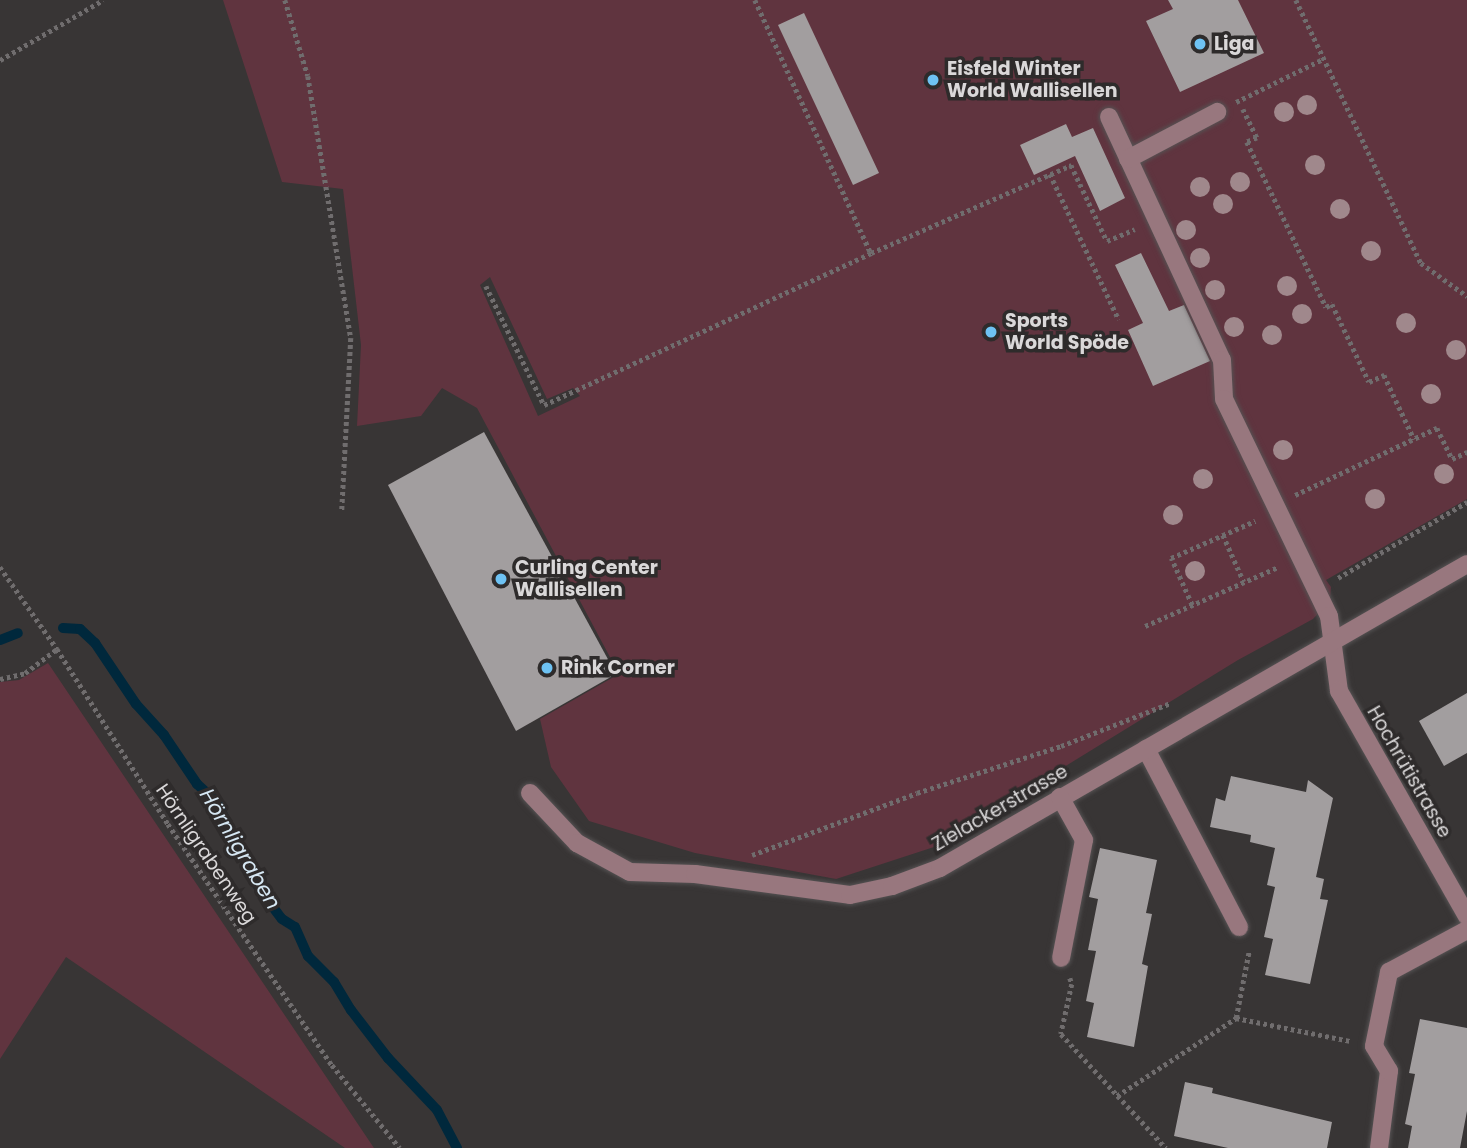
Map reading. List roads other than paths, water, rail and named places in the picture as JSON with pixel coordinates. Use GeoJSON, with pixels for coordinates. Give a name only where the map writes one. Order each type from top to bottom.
{"type":"FeatureCollection","features":[{"type":"Feature","properties":{"kind":"street"},"geometry":{"type":"LineString","coordinates":[[1128,159],[1217,112]]}},
{"type":"Feature","properties":{"kind":"street","name":"Hochrütistrasse"},"geometry":{"type":"LineString","coordinates":[[1109,117],[1222,360],[1224,399],[1329,616],[1339,691],[1467,916]]}},
{"type":"Feature","properties":{"kind":"street","name":"Zielackerstrasse"},"geometry":{"type":"LineString","coordinates":[[530,793],[577,843],[630,872],[695,874],[850,895],[892,886],[940,868],[1467,564]]}},
{"type":"Feature","properties":{"kind":"street"},"geometry":{"type":"LineString","coordinates":[[1146,749],[1239,927]]}},
{"type":"Feature","properties":{"kind":"street"},"geometry":{"type":"LineString","coordinates":[[1060,797],[1084,840],[1061,958]]}},
{"type":"Feature","properties":{"kind":"street"},"geometry":{"type":"LineString","coordinates":[[1380,1148],[1389,1071],[1374,1046],[1389,972],[1467,930]]}},
{"type":"Feature","properties":{"kind":"waterway","name":"Hörnligraben"},"geometry":{"type":"LineString","coordinates":[[63,628],[80,629],[95,643],[136,704],[164,735],[197,784],[216,801],[260,890],[282,919],[295,927],[308,956],[334,982],[351,1010],[388,1058],[437,1110],[457,1148]]}},
{"type":"Feature","properties":{"kind":"waterway","name":"Hörnligraben"},"geometry":{"type":"LineString","coordinates":[[0,640],[18,633]]}},
{"type":"Feature","properties":{"kind":"place","name":"Liga"},"geometry":{"type":"Point","coordinates":[1200,44]}},
{"type":"Feature","properties":{"kind":"place","name":"Eisfeld Winter World Wallisellen"},"geometry":{"type":"Point","coordinates":[933,80]}},
{"type":"Feature","properties":{"kind":"place","name":"Sports World Spöde"},"geometry":{"type":"Point","coordinates":[991,332]}},
{"type":"Feature","properties":{"kind":"place","name":"Curling Center Wallisellen"},"geometry":{"type":"Point","coordinates":[501,579]}},
{"type":"Feature","properties":{"kind":"place","name":"Rink Corner"},"geometry":{"type":"Point","coordinates":[547,668]}}]}
